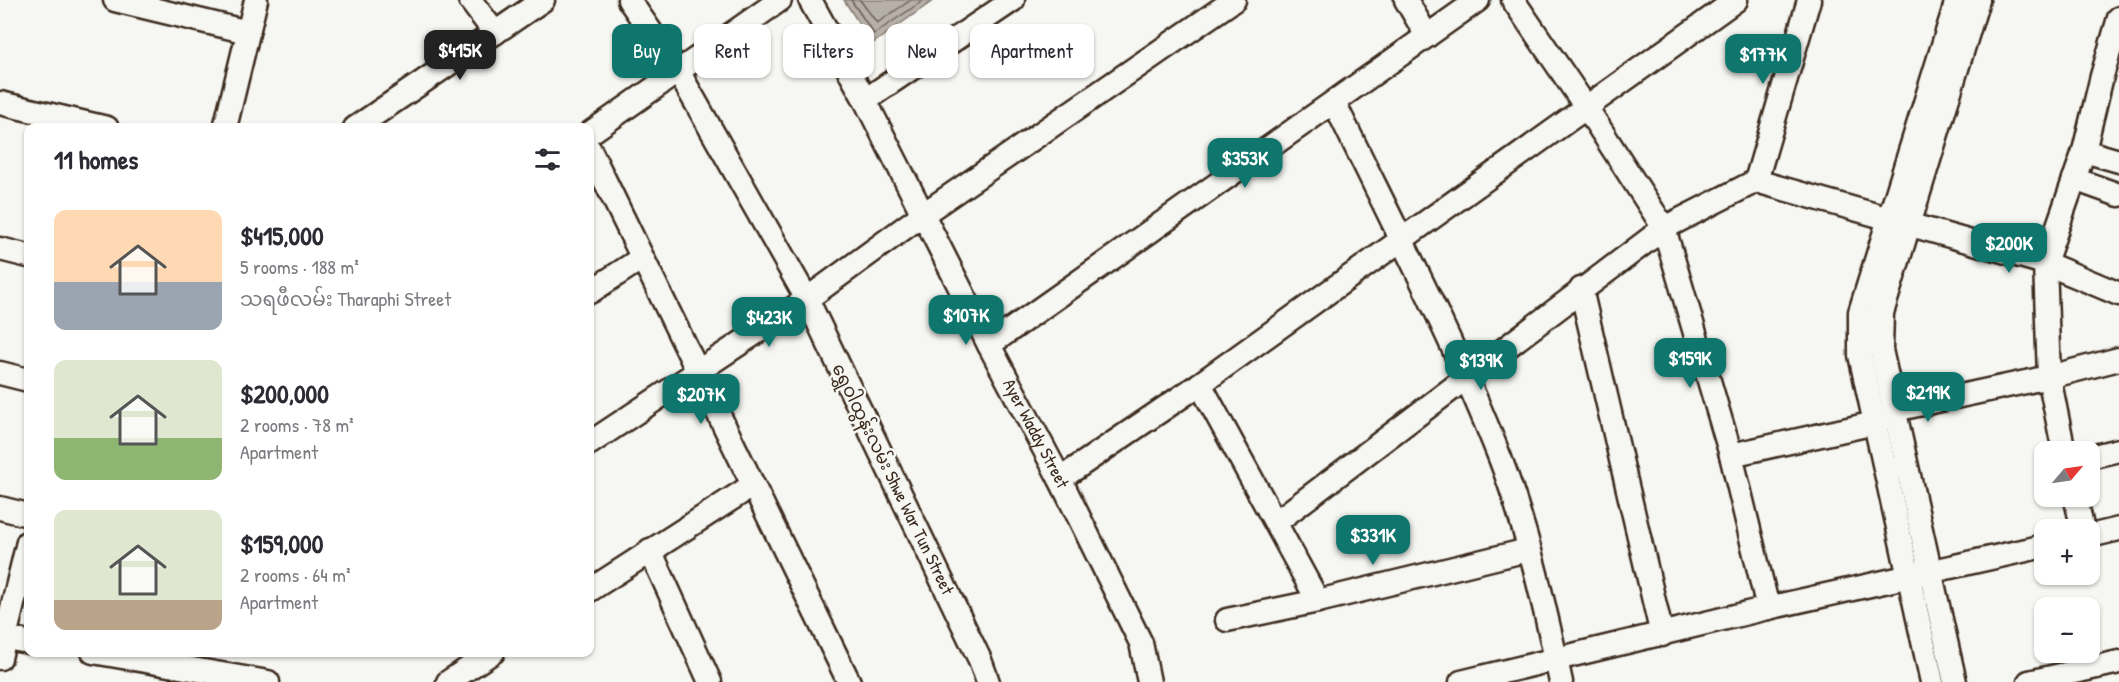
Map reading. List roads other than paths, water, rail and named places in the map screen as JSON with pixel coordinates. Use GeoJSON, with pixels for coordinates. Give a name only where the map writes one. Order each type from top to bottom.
{"type":"FeatureCollection","features":[{"type":"Feature","properties":{"kind":"street"},"geometry":{"type":"LineString","coordinates":[[115,0],[248,32]]}},
{"type":"Feature","properties":{"kind":"street"},"geometry":{"type":"LineString","coordinates":[[226,123],[256,0]]}},
{"type":"Feature","properties":{"kind":"street"},"geometry":{"type":"LineString","coordinates":[[470,0],[495,33]]}},
{"type":"Feature","properties":{"kind":"street"},"geometry":{"type":"LineString","coordinates":[[362,123],[543,0]]}},
{"type":"Feature","properties":{"kind":"street","name":"ရွှေဝါထွန်းလမ်း Shwe War Tun Street"},"geometry":{"type":"LineString","coordinates":[[629,0],[646,24]]}},
{"type":"Feature","properties":{"kind":"street"},"geometry":{"type":"LineString","coordinates":[[682,68],[780,0]]}},
{"type":"Feature","properties":{"kind":"street","name":"Ayer Waddy Street"},"geometry":{"type":"LineString","coordinates":[[810,0],[865,100],[922,215],[1060,479],[1141,643],[1149,682]]}},
{"type":"Feature","properties":{"kind":"street"},"geometry":{"type":"LineString","coordinates":[[865,100],[1013,0]]}},
{"type":"Feature","properties":{"kind":"street"},"geometry":{"type":"LineString","coordinates":[[594,440],[807,299],[922,215],[1234,0]]}},
{"type":"Feature","properties":{"kind":"street"},"geometry":{"type":"LineString","coordinates":[[1406,0],[1427,36]]}},
{"type":"Feature","properties":{"kind":"street"},"geometry":{"type":"LineString","coordinates":[[989,345],[1479,0]]}},
{"type":"Feature","properties":{"kind":"street"},"geometry":{"type":"LineString","coordinates":[[1513,0],[1664,228],[1731,455],[1768,608]]}},
{"type":"Feature","properties":{"kind":"street"},"geometry":{"type":"LineString","coordinates":[[1060,479],[1200,384],[1736,0]]}},
{"type":"Feature","properties":{"kind":"street"},"geometry":{"type":"LineString","coordinates":[[1756,181],[1809,0]]}},
{"type":"Feature","properties":{"kind":"street"},"geometry":{"type":"LineString","coordinates":[[1932,682],[1920,574],[1894,410],[1881,350],[1882,313],[1898,222],[1957,0]]}},
{"type":"Feature","properties":{"kind":"street"},"geometry":{"type":"LineString","coordinates":[[1955,682],[1875,423],[1860,355],[1860,312],[1898,222],[1978,0]]}},
{"type":"Feature","properties":{"kind":"street"},"geometry":{"type":"LineString","coordinates":[[2062,441],[2049,377],[2045,264],[2110,77],[2119,18]]}},
{"type":"Feature","properties":{"kind":"street"},"geometry":{"type":"LineString","coordinates":[[594,130],[668,78]]}},
{"type":"Feature","properties":{"kind":"street","name":"ရွှေဝါထွန်းလမ်း Shwe War Tun Street"},"geometry":{"type":"LineString","coordinates":[[682,78],[807,299],[980,660],[988,682]]}},
{"type":"Feature","properties":{"kind":"street"},"geometry":{"type":"LineString","coordinates":[[1334,102],[1466,377],[1500,459],[1528,550],[1562,682]]}},
{"type":"Feature","properties":{"kind":"street"},"geometry":{"type":"LineString","coordinates":[[0,103],[86,123]]}},
{"type":"Feature","properties":{"kind":"street"},"geometry":{"type":"LineString","coordinates":[[2084,151],[2119,161]]}},
{"type":"Feature","properties":{"kind":"street"},"geometry":{"type":"LineString","coordinates":[[594,158],[849,682]]}},
{"type":"Feature","properties":{"kind":"street"},"geometry":{"type":"LineString","coordinates":[[2074,179],[2119,195]]}},
{"type":"Feature","properties":{"kind":"street"},"geometry":{"type":"LineString","coordinates":[[1276,522],[1664,228],[1756,181],[2045,264],[2119,294]]}},
{"type":"Feature","properties":{"kind":"street"},"geometry":{"type":"LineString","coordinates":[[0,249],[24,255]]}},
{"type":"Feature","properties":{"kind":"street"},"geometry":{"type":"LineString","coordinates":[[594,289],[642,258]]}},
{"type":"Feature","properties":{"kind":"street"},"geometry":{"type":"LineString","coordinates":[[1581,289],[1662,635]]}},
{"type":"Feature","properties":{"kind":"street"},"geometry":{"type":"LineString","coordinates":[[1731,455],[1875,423],[1894,410],[2049,377],[2119,359]]}},
{"type":"Feature","properties":{"kind":"street"},"geometry":{"type":"LineString","coordinates":[[0,374],[24,379]]}},
{"type":"Feature","properties":{"kind":"street"},"geometry":{"type":"LineString","coordinates":[[1200,384],[1318,601]]}},
{"type":"Feature","properties":{"kind":"street"},"geometry":{"type":"LineString","coordinates":[[2100,455],[2119,450]]}},
{"type":"Feature","properties":{"kind":"street"},"geometry":{"type":"LineString","coordinates":[[594,587],[753,485]]}},
{"type":"Feature","properties":{"kind":"street"},"geometry":{"type":"LineString","coordinates":[[0,508],[24,514]]}},
{"type":"Feature","properties":{"kind":"street"},"geometry":{"type":"LineString","coordinates":[[2100,534],[2119,529]]}},
{"type":"Feature","properties":{"kind":"street"},"geometry":{"type":"LineString","coordinates":[[1461,682],[1768,608],[2034,548]]}},
{"type":"Feature","properties":{"kind":"street"},"geometry":{"type":"LineString","coordinates":[[650,550],[710,682]]}},
{"type":"Feature","properties":{"kind":"street"},"geometry":{"type":"LineString","coordinates":[[1227,620],[1318,601],[1528,550]]}},
{"type":"Feature","properties":{"kind":"street"},"geometry":{"type":"LineString","coordinates":[[24,558],[2,644],[24,642]]}},
{"type":"Feature","properties":{"kind":"street"},"geometry":{"type":"LineString","coordinates":[[122,657],[268,682]]}},
{"type":"Feature","properties":{"kind":"street"},"geometry":{"type":"LineString","coordinates":[[447,682],[485,657]]}},
{"type":"Feature","properties":{"kind":"street"},"geometry":{"type":"LineString","coordinates":[[2029,682],[2109,670]]}},
{"type":"Feature","properties":{"kind":"water"},"geometry":{"type":"Polygon","coordinates":[[[844,0],[934,0],[900,24],[886,24],[886,34],[874,43],[874,24],[859,24],[844,0]]]}}]}
